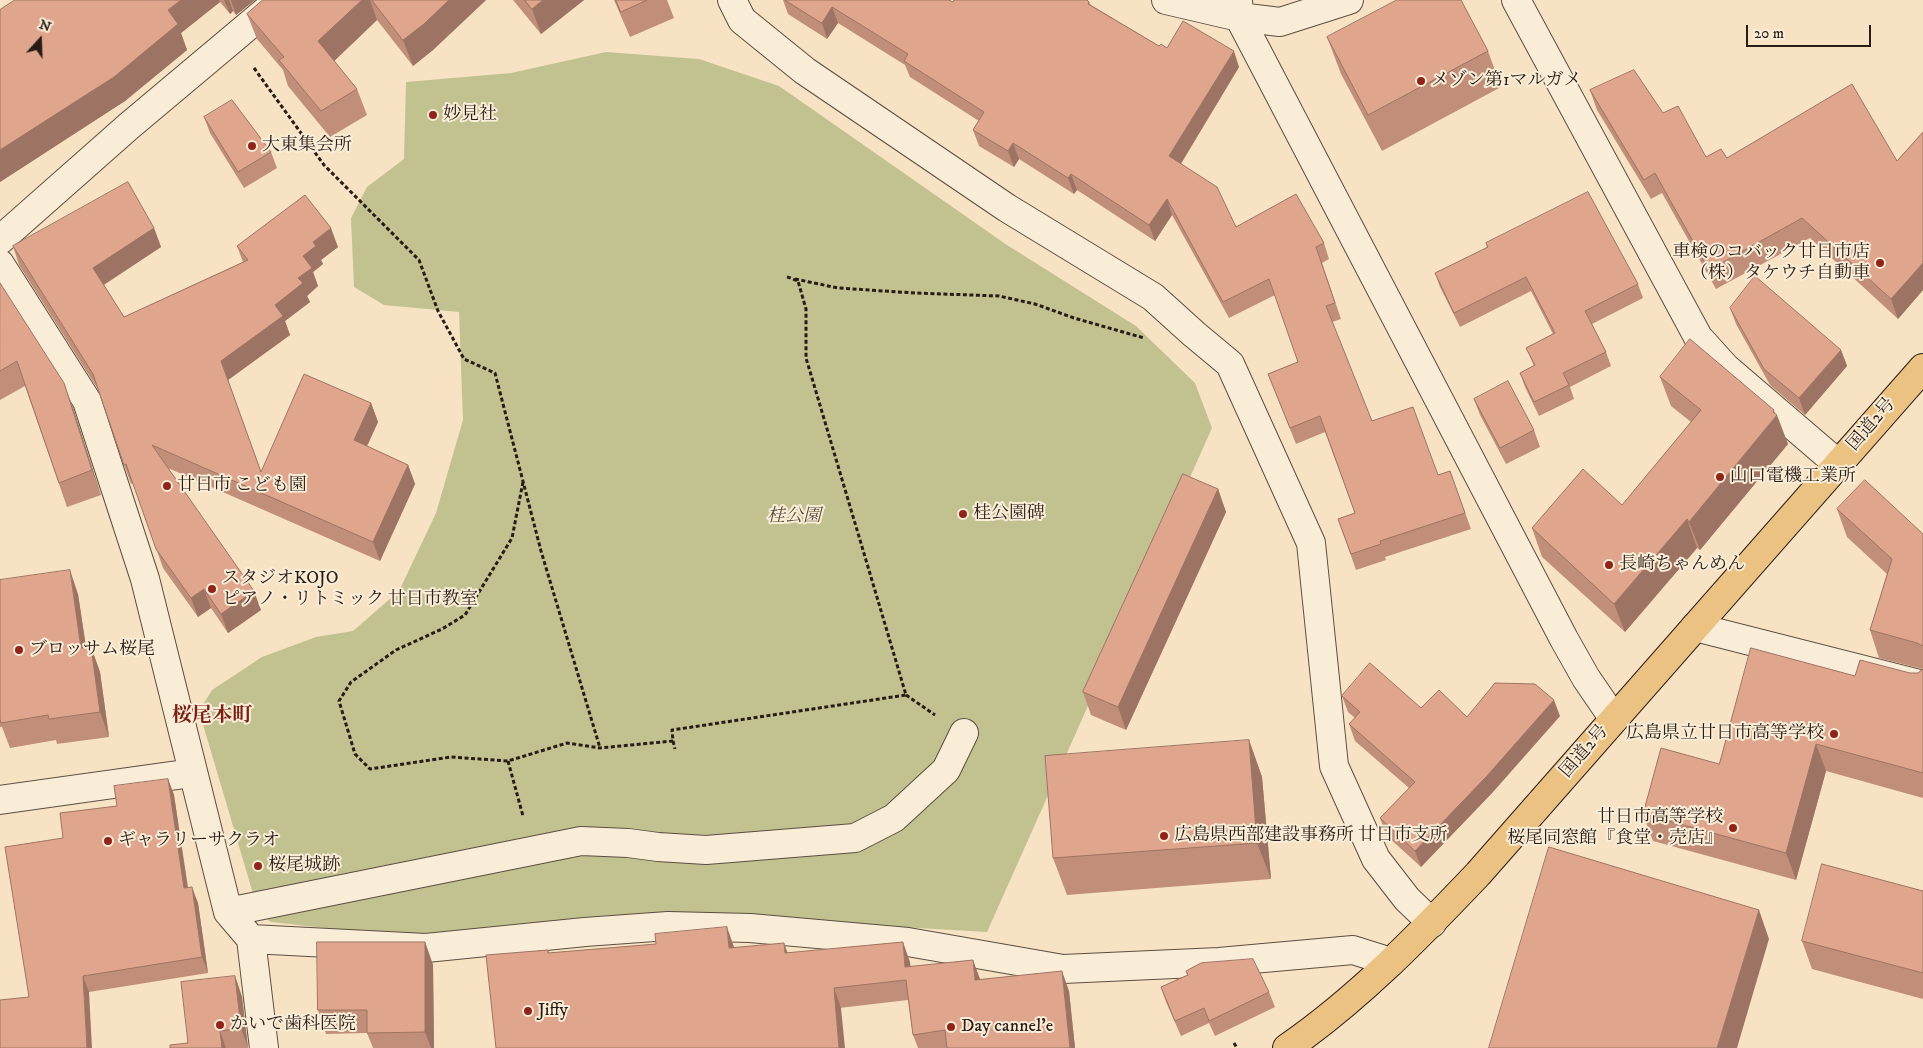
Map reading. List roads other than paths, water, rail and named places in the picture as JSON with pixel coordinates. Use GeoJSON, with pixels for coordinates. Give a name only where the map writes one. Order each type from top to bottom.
{"type":"FeatureCollection","features":[{"type":"Feature","properties":{"kind":"highway","name":"国道2号"},"geometry":{"type":"LineString","coordinates":[[1287,1048],[1391,962],[1432,923],[1478,874],[1923,368]]}},
{"type":"Feature","properties":{"kind":"street"},"geometry":{"type":"LineString","coordinates":[[0,240],[128,126],[279,0]]}},
{"type":"Feature","properties":{"kind":"street"},"geometry":{"type":"LineString","coordinates":[[732,0],[742,20],[805,72],[1007,208],[1153,297],[1230,364],[1311,543],[1334,766],[1376,859],[1407,899],[1432,923]]}},
{"type":"Feature","properties":{"kind":"street"},"geometry":{"type":"LineString","coordinates":[[1166,0],[1239,9],[1280,22],[1348,0]]}},
{"type":"Feature","properties":{"kind":"street"},"geometry":{"type":"LineString","coordinates":[[1516,0],[1698,337],[1726,368],[1838,464]]}},
{"type":"Feature","properties":{"kind":"street"},"geometry":{"type":"LineString","coordinates":[[1239,9],[1567,646],[1614,719]]}},
{"type":"Feature","properties":{"kind":"street"},"geometry":{"type":"LineString","coordinates":[[0,264],[87,401],[145,579],[228,912],[251,939],[264,1048]]}},
{"type":"Feature","properties":{"kind":"street"},"geometry":{"type":"LineString","coordinates":[[1695,627],[1923,685]]}},
{"type":"Feature","properties":{"kind":"street"},"geometry":{"type":"LineString","coordinates":[[228,912],[581,841],[706,850],[855,838],[894,818],[946,770],[964,733]]}},
{"type":"Feature","properties":{"kind":"street"},"geometry":{"type":"LineString","coordinates":[[0,800],[192,773]]}},
{"type":"Feature","properties":{"kind":"street"},"geometry":{"type":"LineString","coordinates":[[251,939],[426,948],[668,926],[750,928],[908,942],[1063,969],[1219,962],[1353,950],[1391,962]]}},
{"type":"Feature","properties":{"kind":"street"},"geometry":{"type":"LineString","coordinates":[[1312,1048],[1313,1041],[1321,1025],[1334,1011]]}},
{"type":"Feature","properties":{"kind":"place","name":"メゾン第1マルガメ"},"geometry":{"type":"Point","coordinates":[1421,81]}},
{"type":"Feature","properties":{"kind":"place","name":"妙見社"},"geometry":{"type":"Point","coordinates":[433,115]}},
{"type":"Feature","properties":{"kind":"place","name":"大東集会所"},"geometry":{"type":"Point","coordinates":[252,146]}},
{"type":"Feature","properties":{"kind":"place","name":"車検のコバック廿日市店 （株）タケウチ自動車"},"geometry":{"type":"Point","coordinates":[1880,263]}},
{"type":"Feature","properties":{"kind":"place","name":"山口電機工業所"},"geometry":{"type":"Point","coordinates":[1720,477]}},
{"type":"Feature","properties":{"kind":"place","name":"廿日市 こども園"},"geometry":{"type":"Point","coordinates":[167,486]}},
{"type":"Feature","properties":{"kind":"place","name":"桂公園碑"},"geometry":{"type":"Point","coordinates":[963,514]}},
{"type":"Feature","properties":{"kind":"place","name":"長崎ちゃんめん"},"geometry":{"type":"Point","coordinates":[1609,565]}},
{"type":"Feature","properties":{"kind":"place","name":"スタジオKOJO ピアノ・リトミック 廿日市教室"},"geometry":{"type":"Point","coordinates":[212,589]}},
{"type":"Feature","properties":{"kind":"place","name":"ブロッサム桜尾"},"geometry":{"type":"Point","coordinates":[19,650]}},
{"type":"Feature","properties":{"kind":"place","name":"広島県立廿日市高等学校"},"geometry":{"type":"Point","coordinates":[1834,734]}},
{"type":"Feature","properties":{"kind":"place","name":"廿日市高等学校 桜尾同窓館『食堂・売店』"},"geometry":{"type":"Point","coordinates":[1733,828]}},
{"type":"Feature","properties":{"kind":"place","name":"広島県西部建設事務所 廿日市支所"},"geometry":{"type":"Point","coordinates":[1164,836]}},
{"type":"Feature","properties":{"kind":"place","name":"ギャラリーサクラオ"},"geometry":{"type":"Point","coordinates":[108,841]}},
{"type":"Feature","properties":{"kind":"place","name":"桜尾城跡"},"geometry":{"type":"Point","coordinates":[258,866]}},
{"type":"Feature","properties":{"kind":"place","name":"Jiffy"},"geometry":{"type":"Point","coordinates":[528,1011]}},
{"type":"Feature","properties":{"kind":"place","name":"かいで歯科医院"},"geometry":{"type":"Point","coordinates":[220,1025]}},
{"type":"Feature","properties":{"kind":"place","name":"Day cannel’e"},"geometry":{"type":"Point","coordinates":[951,1027]}},
{"type":"Feature","properties":{"kind":"district","name":"桜尾本町"},"geometry":{"type":"Point","coordinates":[212,717]}},
{"type":"Feature","properties":{"kind":"park label","name":"桂公園"},"geometry":{"type":"Point","coordinates":[794,517]}}]}
